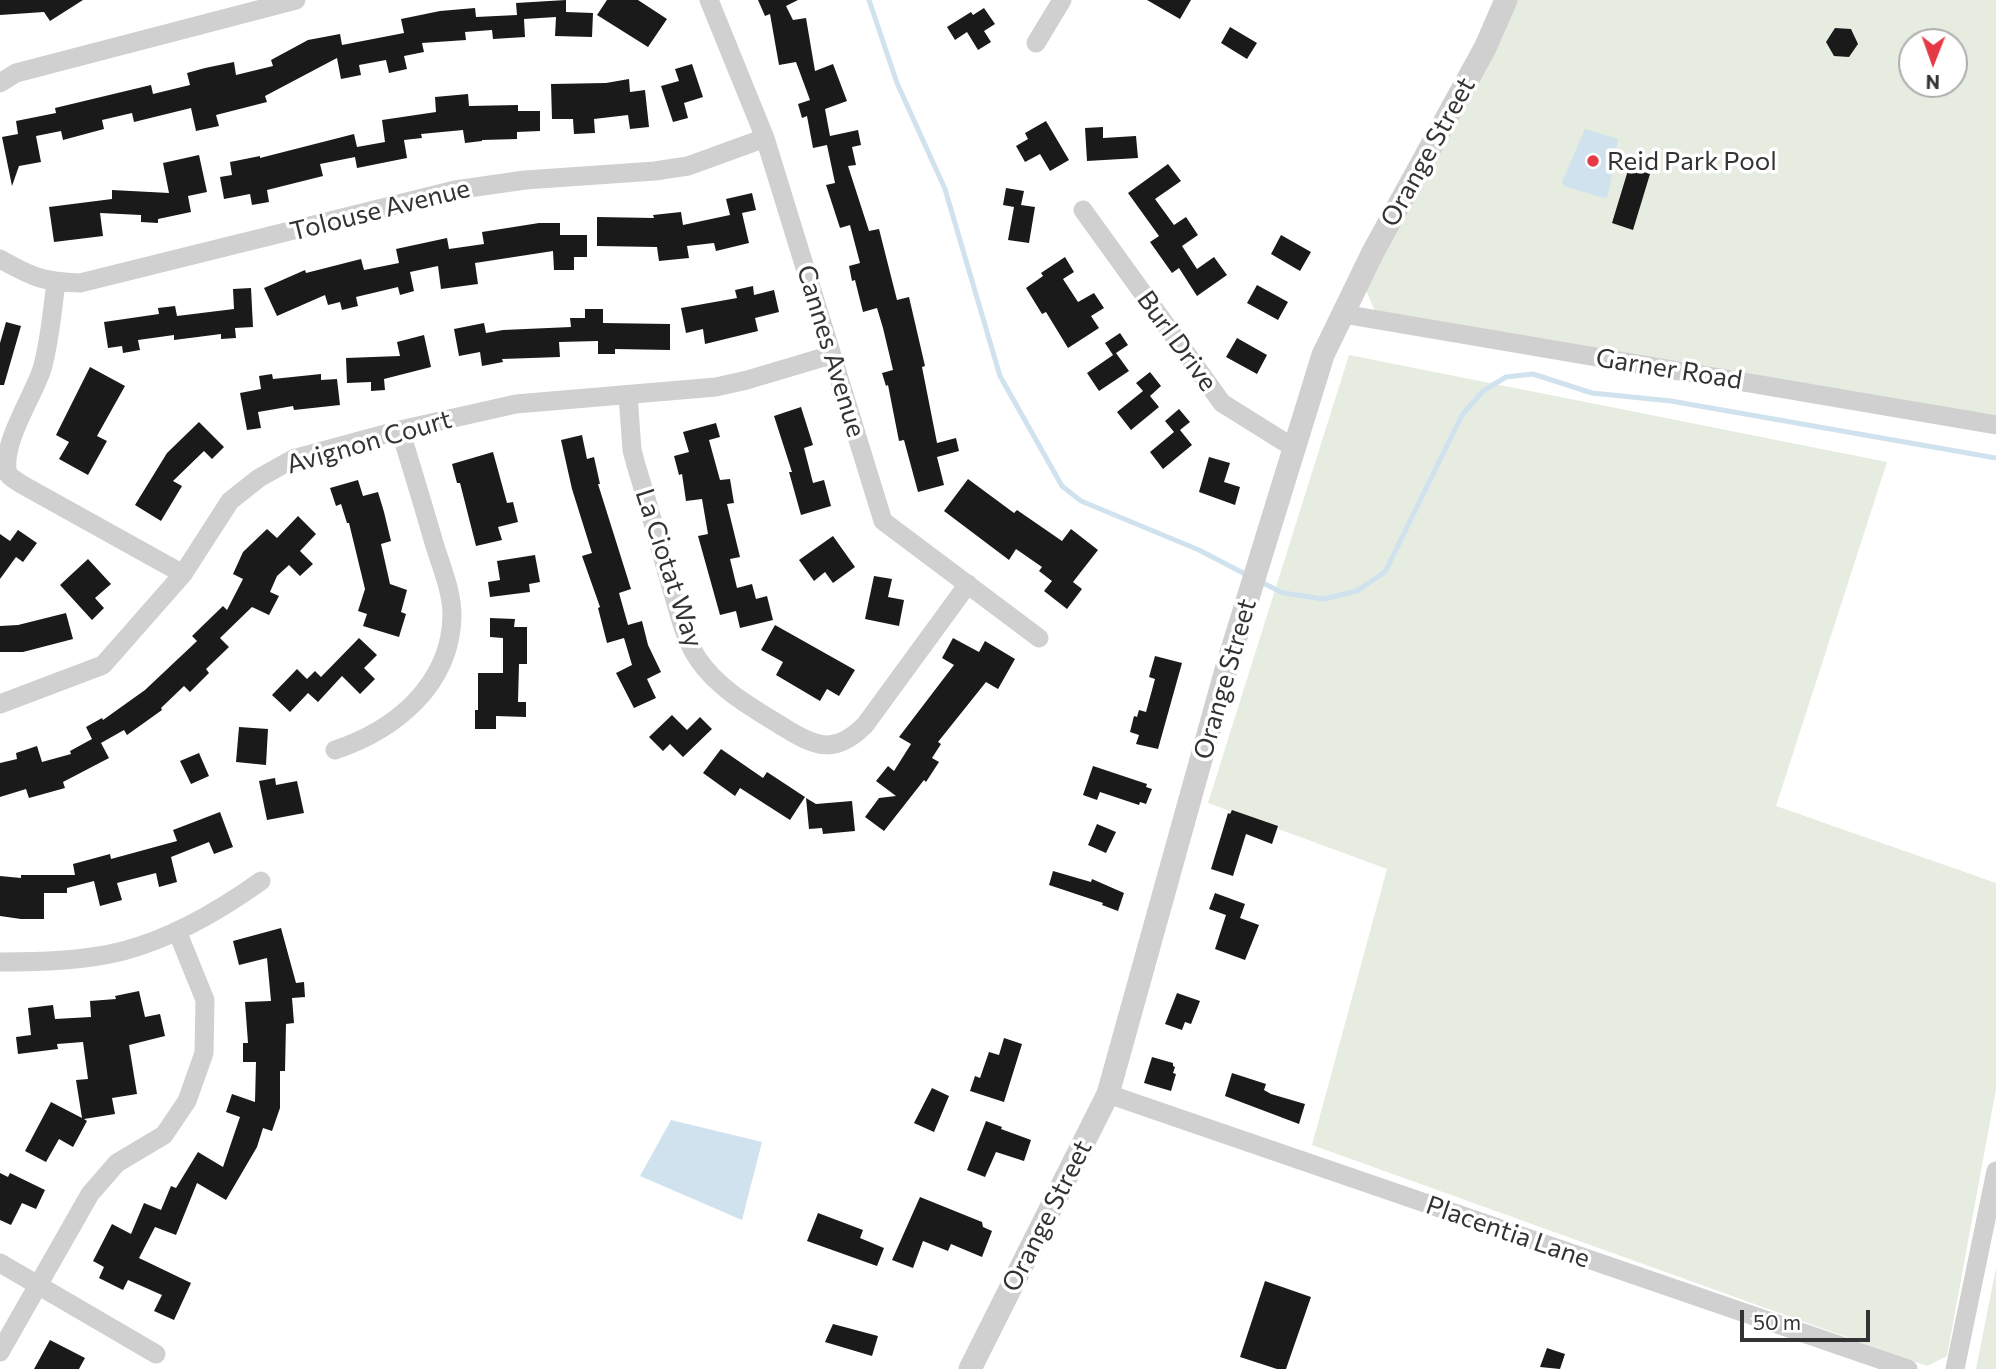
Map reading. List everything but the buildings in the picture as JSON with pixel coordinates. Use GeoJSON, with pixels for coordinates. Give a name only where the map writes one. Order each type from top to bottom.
{"type":"FeatureCollection","features":[{"type":"Feature","properties":{"kind":"street"},"geometry":{"type":"LineString","coordinates":[[0,83],[16,73],[296,0]]}},
{"type":"Feature","properties":{"kind":"street","name":"Cannes Avenue"},"geometry":{"type":"LineString","coordinates":[[709,0],[765,138],[883,521],[1040,638]]}},
{"type":"Feature","properties":{"kind":"street"},"geometry":{"type":"LineString","coordinates":[[1036,43],[1062,0]]}},
{"type":"Feature","properties":{"kind":"street","name":"Orange Street"},"geometry":{"type":"LineString","coordinates":[[970,1369],[1108,1094],[1252,585],[1323,355],[1373,252],[1485,47],[1506,0]]}},
{"type":"Feature","properties":{"kind":"street","name":"Tolouse Avenue"},"geometry":{"type":"LineString","coordinates":[[0,259],[33,278],[80,283],[476,186],[688,166],[765,138]]}},
{"type":"Feature","properties":{"kind":"street","name":"Burl Drive"},"geometry":{"type":"LineString","coordinates":[[1083,210],[1223,403],[1294,448]]}},
{"type":"Feature","properties":{"kind":"street"},"geometry":{"type":"LineString","coordinates":[[56,282],[41,372],[10,428],[4,445],[3,461],[8,474],[21,484],[183,574]]}},
{"type":"Feature","properties":{"kind":"street","name":"Garner Road"},"geometry":{"type":"LineString","coordinates":[[1343,314],[1996,425]]}},
{"type":"Feature","properties":{"kind":"street","name":"Avignon Court"},"geometry":{"type":"LineString","coordinates":[[0,704],[103,665],[183,574],[230,501],[260,478],[293,459],[400,430],[516,404],[716,387],[831,355]]}},
{"type":"Feature","properties":{"kind":"street","name":"La Ciotat Way"},"geometry":{"type":"LineString","coordinates":[[628,395],[632,450],[680,618],[697,658],[723,687],[738,699],[799,737],[812,744],[827,746],[841,743],[853,736],[865,725],[968,584]]}},
{"type":"Feature","properties":{"kind":"street"},"geometry":{"type":"LineString","coordinates":[[335,750],[379,732],[418,700],[434,679],[449,636],[452,614],[445,577],[400,430]]}},
{"type":"Feature","properties":{"kind":"street"},"geometry":{"type":"LineString","coordinates":[[0,962],[41,962],[122,951],[177,931],[233,901],[261,881]]}},
{"type":"Feature","properties":{"kind":"street"},"geometry":{"type":"LineString","coordinates":[[0,1352],[90,1194],[117,1163],[164,1135],[187,1101],[204,1053],[205,1000],[177,931]]}},
{"type":"Feature","properties":{"kind":"street","name":"Placentia Lane"},"geometry":{"type":"LineString","coordinates":[[1108,1094],[1908,1369]]}},
{"type":"Feature","properties":{"kind":"street"},"geometry":{"type":"LineString","coordinates":[[1955,1369],[1996,1171]]}},
{"type":"Feature","properties":{"kind":"street"},"geometry":{"type":"LineString","coordinates":[[0,1263],[156,1354]]}},
{"type":"Feature","properties":{"kind":"shaded area"},"geometry":{"type":"Polygon","coordinates":[[[1515,0],[1996,0],[1996,418],[1376,314],[1364,285],[1515,0]]]}},
{"type":"Feature","properties":{"kind":"shaded area"},"geometry":{"type":"Polygon","coordinates":[[[1349,355],[1887,462],[1776,806],[1996,883],[1996,1089],[1947,1356],[1927,1366],[1312,1145],[1387,869],[1208,803],[1349,355]]]}},
{"type":"Feature","properties":{"kind":"shaded area"},"geometry":{"type":"Polygon","coordinates":[[[1996,1268],[1996,1369],[1976,1369],[1996,1268]]]}},
{"type":"Feature","properties":{"kind":"water","name":"Reid Park Pool"},"geometry":{"type":"Polygon","coordinates":[[[1585,129],[1618,139],[1608,196],[1604,198],[1564,186],[1562,182],[1585,129]]]}},
{"type":"Feature","properties":{"kind":"water"},"geometry":{"type":"Polygon","coordinates":[[[671,1120],[762,1142],[742,1220],[640,1176],[671,1120]]]}},
{"type":"Feature","properties":{"kind":"waterway"},"geometry":{"type":"LineString","coordinates":[[869,0],[897,83],[945,189],[1000,376],[1062,486],[1081,501],[1199,550],[1247,575]]}},
{"type":"Feature","properties":{"kind":"waterway"},"geometry":{"type":"LineString","coordinates":[[1259,581],[1283,593],[1324,599],[1357,591],[1385,572],[1462,415],[1483,391],[1506,377],[1533,374],[1592,393],[1671,401],[1996,458]]}},
{"type":"Feature","properties":{"kind":"place","name":"Reid Park Pool"},"geometry":{"type":"Point","coordinates":[1593,161]}}]}
